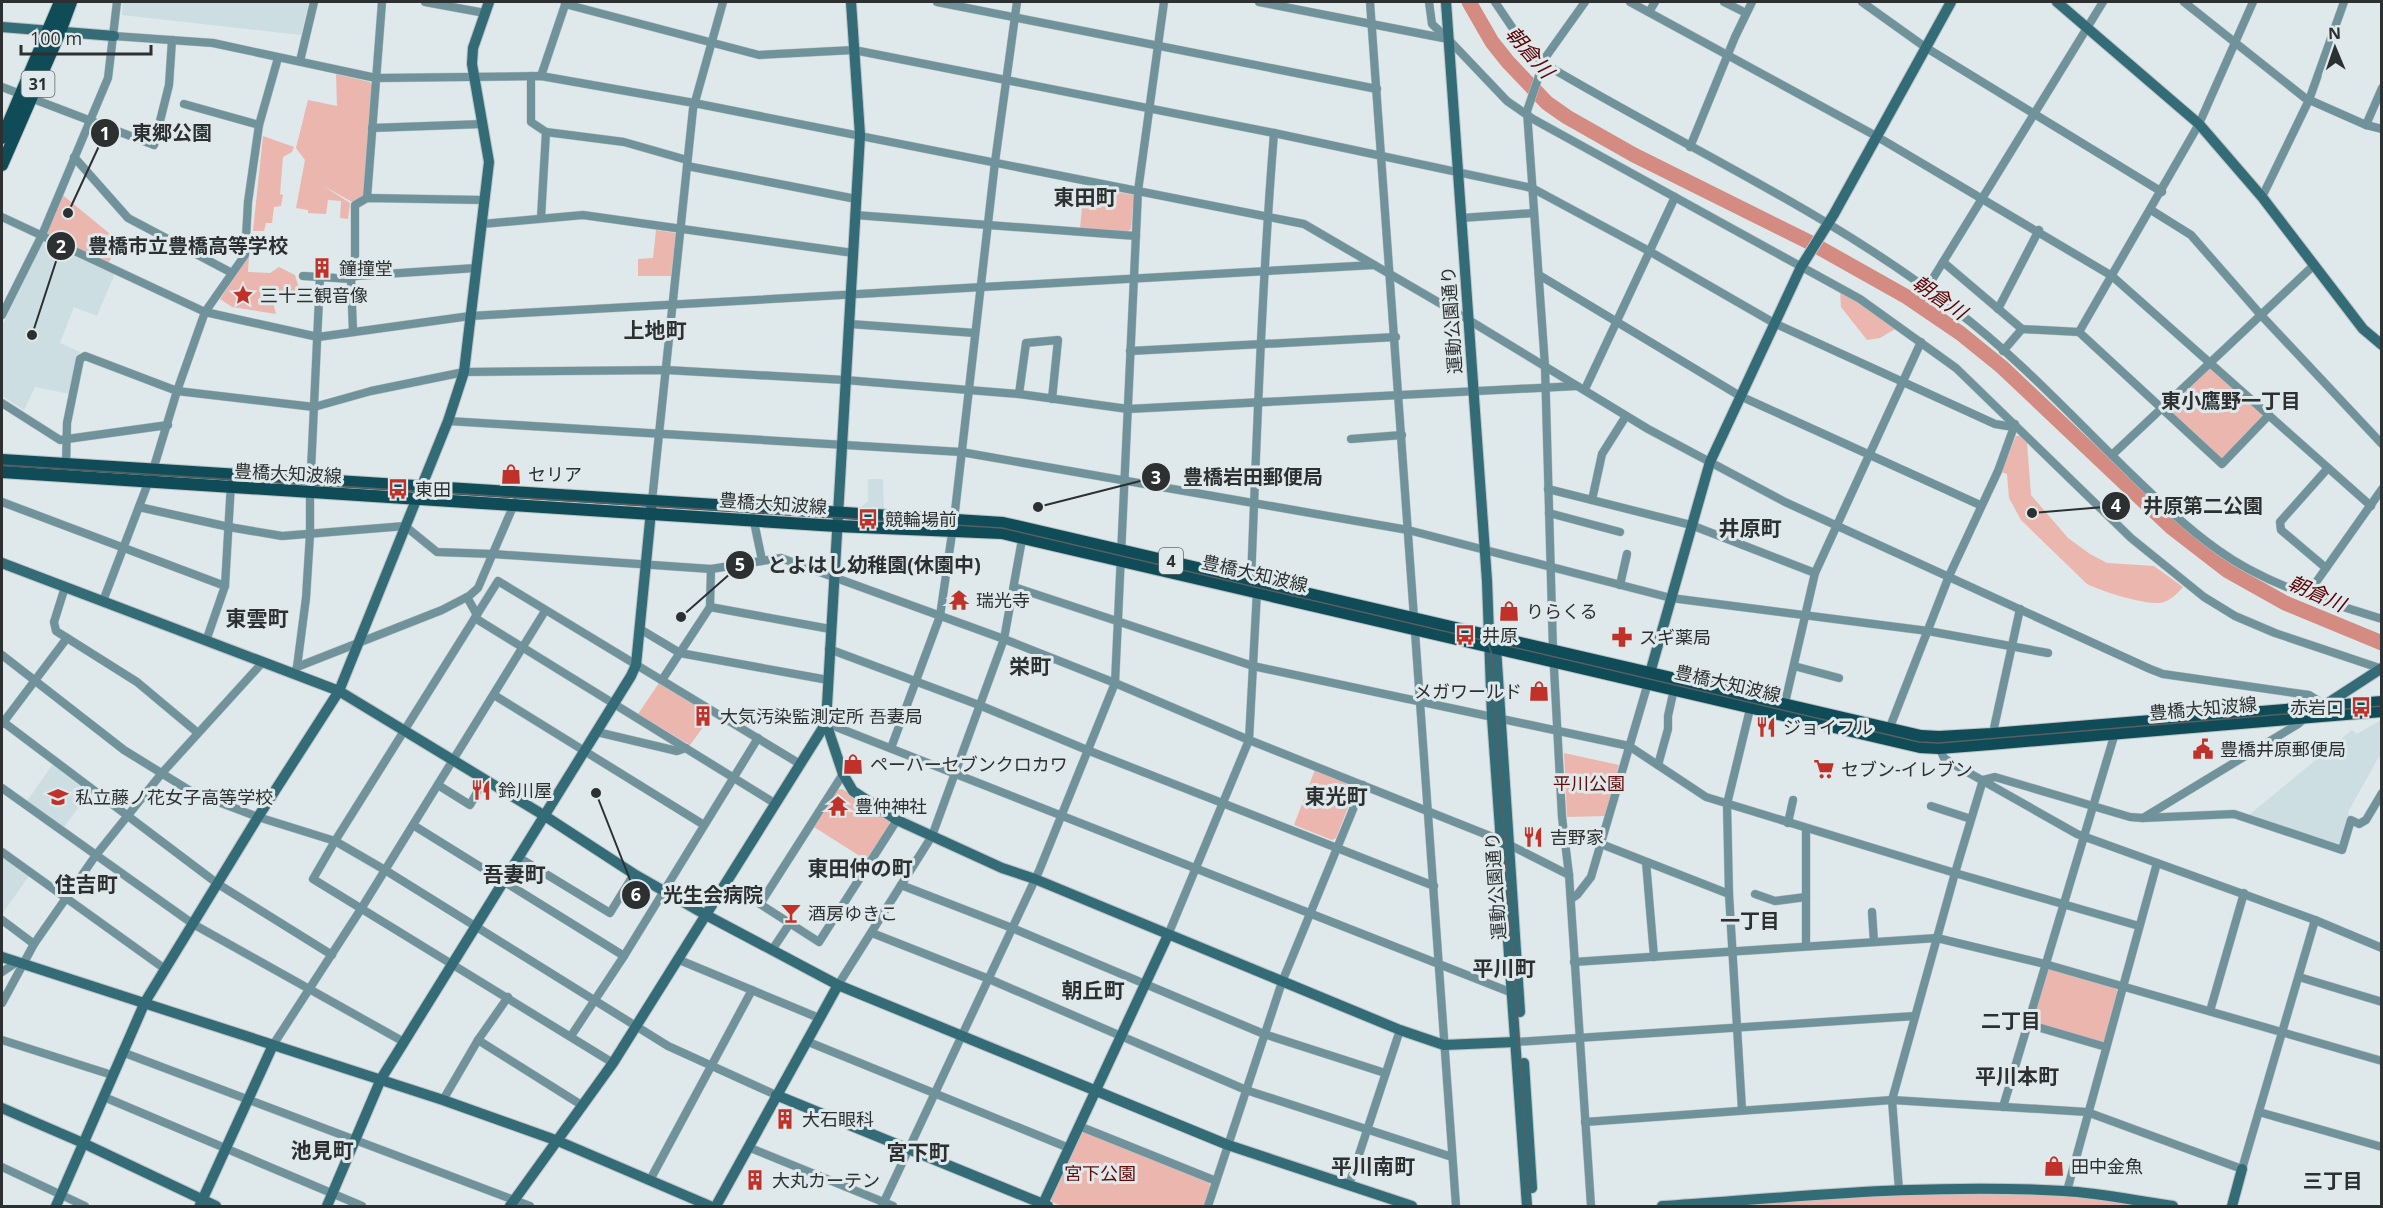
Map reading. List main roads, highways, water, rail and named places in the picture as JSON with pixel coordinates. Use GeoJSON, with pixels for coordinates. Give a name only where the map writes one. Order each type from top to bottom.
{"type":"FeatureCollection","features":[{"type":"Feature","properties":{"kind":"main road","name":"31"},"geometry":{"type":"LineString","coordinates":[[54,32],[60,2]]}},
{"type":"Feature","properties":{"kind":"main road","name":"31"},"geometry":{"type":"LineString","coordinates":[[2,165],[27,95],[54,32],[71,2]]}},
{"type":"Feature","properties":{"kind":"main road","name":"31"},"geometry":{"type":"LineString","coordinates":[[2,138],[27,95]]}},
{"type":"Feature","properties":{"kind":"main road","name":"豊橋大知波線"},"geometry":{"type":"LineString","coordinates":[[2,460],[66,470],[418,493],[514,504],[652,507],[753,513],[838,513],[953,525]]}},
{"type":"Feature","properties":{"kind":"main road","name":"豊橋大知波線"},"geometry":{"type":"LineString","coordinates":[[2,472],[66,470]]}},
{"type":"Feature","properties":{"kind":"main road","name":"豊橋大知波線"},"geometry":{"type":"LineString","coordinates":[[418,493],[519,492],[652,507]]}},
{"type":"Feature","properties":{"kind":"main road","name":"豊橋大知波線"},"geometry":{"type":"LineString","coordinates":[[753,513],[837,526],[1003,523],[1023,532],[1492,643],[1887,734],[1939,743],[2325,705],[2382,702]]}},
{"type":"Feature","properties":{"kind":"main road","name":"豊橋大知波線"},"geometry":{"type":"LineString","coordinates":[[1649,679],[1674,689],[1752,702]]}},
{"type":"Feature","properties":{"kind":"main road","name":"豊橋大知波線"},"geometry":{"type":"LineString","coordinates":[[1991,739],[2115,733],[2382,711]]}},
{"type":"Feature","properties":{"kind":"waterway","name":"朝倉川"},"geometry":{"type":"LineString","coordinates":[[1469,2],[1492,42],[1547,103],[1634,155],[1811,243],[1907,297],[1960,333],[2002,367],[2171,527],[2228,571],[2285,603],[2382,643]]}},
{"type":"Feature","properties":{"kind":"tram line"},"geometry":{"type":"LineString","coordinates":[[2,465],[1002,528],[1919,742],[1939,743],[2382,706]]}},
{"type":"Feature","properties":{"kind":"tram line"},"geometry":{"type":"LineString","coordinates":[[1481,639],[1489,646],[1492,655],[1530,1206]]}},
{"type":"Feature","properties":{"kind":"place","name":"東郷公園"},"geometry":{"type":"Point","coordinates":[68,213]}},
{"type":"Feature","properties":{"kind":"place","name":"鐘撞堂"},"geometry":{"type":"Point","coordinates":[322,268]}},
{"type":"Feature","properties":{"kind":"place","name":"三十三観音像"},"geometry":{"type":"Point","coordinates":[243,295]}},
{"type":"Feature","properties":{"kind":"place","name":"豊橋市立豊橋高等学校"},"geometry":{"type":"Point","coordinates":[32,335]}},
{"type":"Feature","properties":{"kind":"place","name":"セリア"},"geometry":{"type":"Point","coordinates":[511,474]}},
{"type":"Feature","properties":{"kind":"place","name":"東田"},"geometry":{"type":"Point","coordinates":[398,489]}},
{"type":"Feature","properties":{"kind":"place","name":"豊橋岩田郵便局"},"geometry":{"type":"Point","coordinates":[1038,507]}},
{"type":"Feature","properties":{"kind":"place","name":"井原第二公園"},"geometry":{"type":"Point","coordinates":[2032,513]}},
{"type":"Feature","properties":{"kind":"place","name":"競輪場前"},"geometry":{"type":"Point","coordinates":[868,519]}},
{"type":"Feature","properties":{"kind":"place","name":"瑞光寺"},"geometry":{"type":"Point","coordinates":[959,600]}},
{"type":"Feature","properties":{"kind":"place","name":"りらくる"},"geometry":{"type":"Point","coordinates":[1509,611]}},
{"type":"Feature","properties":{"kind":"place","name":"とよはし幼稚園(休園中)"},"geometry":{"type":"Point","coordinates":[681,617]}},
{"type":"Feature","properties":{"kind":"place","name":"井原"},"geometry":{"type":"Point","coordinates":[1465,635]}},
{"type":"Feature","properties":{"kind":"place","name":"スギ薬局"},"geometry":{"type":"Point","coordinates":[1622,637]}},
{"type":"Feature","properties":{"kind":"place","name":"メガワールド"},"geometry":{"type":"Point","coordinates":[1539,691]}},
{"type":"Feature","properties":{"kind":"place","name":"赤岩口"},"geometry":{"type":"Point","coordinates":[2361,707]}},
{"type":"Feature","properties":{"kind":"place","name":"大気汚染監測定所 吾妻局"},"geometry":{"type":"Point","coordinates":[703,716]}},
{"type":"Feature","properties":{"kind":"place","name":"ジョイフル"},"geometry":{"type":"Point","coordinates":[1766,727]}},
{"type":"Feature","properties":{"kind":"place","name":"豊橋井原郵便局"},"geometry":{"type":"Point","coordinates":[2203,749]}},
{"type":"Feature","properties":{"kind":"place","name":"ペーハーセブンクロカワ"},"geometry":{"type":"Point","coordinates":[853,764]}},
{"type":"Feature","properties":{"kind":"place","name":"セブン-イレブン"},"geometry":{"type":"Point","coordinates":[1824,769]}},
{"type":"Feature","properties":{"kind":"place","name":"鈴川屋"},"geometry":{"type":"Point","coordinates":[481,790]}},
{"type":"Feature","properties":{"kind":"place","name":"光生会病院"},"geometry":{"type":"Point","coordinates":[596,793]}},
{"type":"Feature","properties":{"kind":"place","name":"私立藤ノ花女子高等学校"},"geometry":{"type":"Point","coordinates":[58,797]}},
{"type":"Feature","properties":{"kind":"place","name":"豊仲神社"},"geometry":{"type":"Point","coordinates":[838,806]}},
{"type":"Feature","properties":{"kind":"place","name":"吉野家"},"geometry":{"type":"Point","coordinates":[1533,837]}},
{"type":"Feature","properties":{"kind":"place","name":"酒房ゆきこ"},"geometry":{"type":"Point","coordinates":[791,913]}},
{"type":"Feature","properties":{"kind":"place","name":"大石眼科"},"geometry":{"type":"Point","coordinates":[785,1119]}},
{"type":"Feature","properties":{"kind":"place","name":"田中金魚"},"geometry":{"type":"Point","coordinates":[2054,1166]}},
{"type":"Feature","properties":{"kind":"place","name":"大丸カーテン"},"geometry":{"type":"Point","coordinates":[755,1180]}},
{"type":"Feature","properties":{"kind":"district","name":"東田町"},"geometry":{"type":"Point","coordinates":[1085,197]}},
{"type":"Feature","properties":{"kind":"district","name":"上地町"},"geometry":{"type":"Point","coordinates":[655,330]}},
{"type":"Feature","properties":{"kind":"district","name":"東小鷹野一丁目"},"geometry":{"type":"Point","coordinates":[2231,400]}},
{"type":"Feature","properties":{"kind":"district","name":"井原町"},"geometry":{"type":"Point","coordinates":[1750,528]}},
{"type":"Feature","properties":{"kind":"district","name":"東雲町"},"geometry":{"type":"Point","coordinates":[257,618]}},
{"type":"Feature","properties":{"kind":"district","name":"栄町"},"geometry":{"type":"Point","coordinates":[1030,666]}},
{"type":"Feature","properties":{"kind":"district","name":"東光町"},"geometry":{"type":"Point","coordinates":[1336,796]}},
{"type":"Feature","properties":{"kind":"district","name":"東田仲の町"},"geometry":{"type":"Point","coordinates":[860,868]}},
{"type":"Feature","properties":{"kind":"district","name":"吾妻町"},"geometry":{"type":"Point","coordinates":[514,874]}},
{"type":"Feature","properties":{"kind":"district","name":"住吉町"},"geometry":{"type":"Point","coordinates":[86,884]}},
{"type":"Feature","properties":{"kind":"district","name":"一丁目"},"geometry":{"type":"Point","coordinates":[1750,920]}},
{"type":"Feature","properties":{"kind":"district","name":"平川町"},"geometry":{"type":"Point","coordinates":[1504,968]}},
{"type":"Feature","properties":{"kind":"district","name":"朝丘町"},"geometry":{"type":"Point","coordinates":[1093,990]}},
{"type":"Feature","properties":{"kind":"district","name":"二丁目"},"geometry":{"type":"Point","coordinates":[2011,1020]}},
{"type":"Feature","properties":{"kind":"district","name":"平川本町"},"geometry":{"type":"Point","coordinates":[2017,1076]}},
{"type":"Feature","properties":{"kind":"district","name":"池見町"},"geometry":{"type":"Point","coordinates":[322,1150]}},
{"type":"Feature","properties":{"kind":"district","name":"宮下町"},"geometry":{"type":"Point","coordinates":[918,1152]}},
{"type":"Feature","properties":{"kind":"district","name":"平川南町"},"geometry":{"type":"Point","coordinates":[1373,1166]}},
{"type":"Feature","properties":{"kind":"district","name":"三丁目"},"geometry":{"type":"Point","coordinates":[2333,1180]}},
{"type":"Feature","properties":{"kind":"park label","name":"平川公園"},"geometry":{"type":"Point","coordinates":[1589,783]}},
{"type":"Feature","properties":{"kind":"park label","name":"宮下公園"},"geometry":{"type":"Point","coordinates":[1100,1173]}}]}
